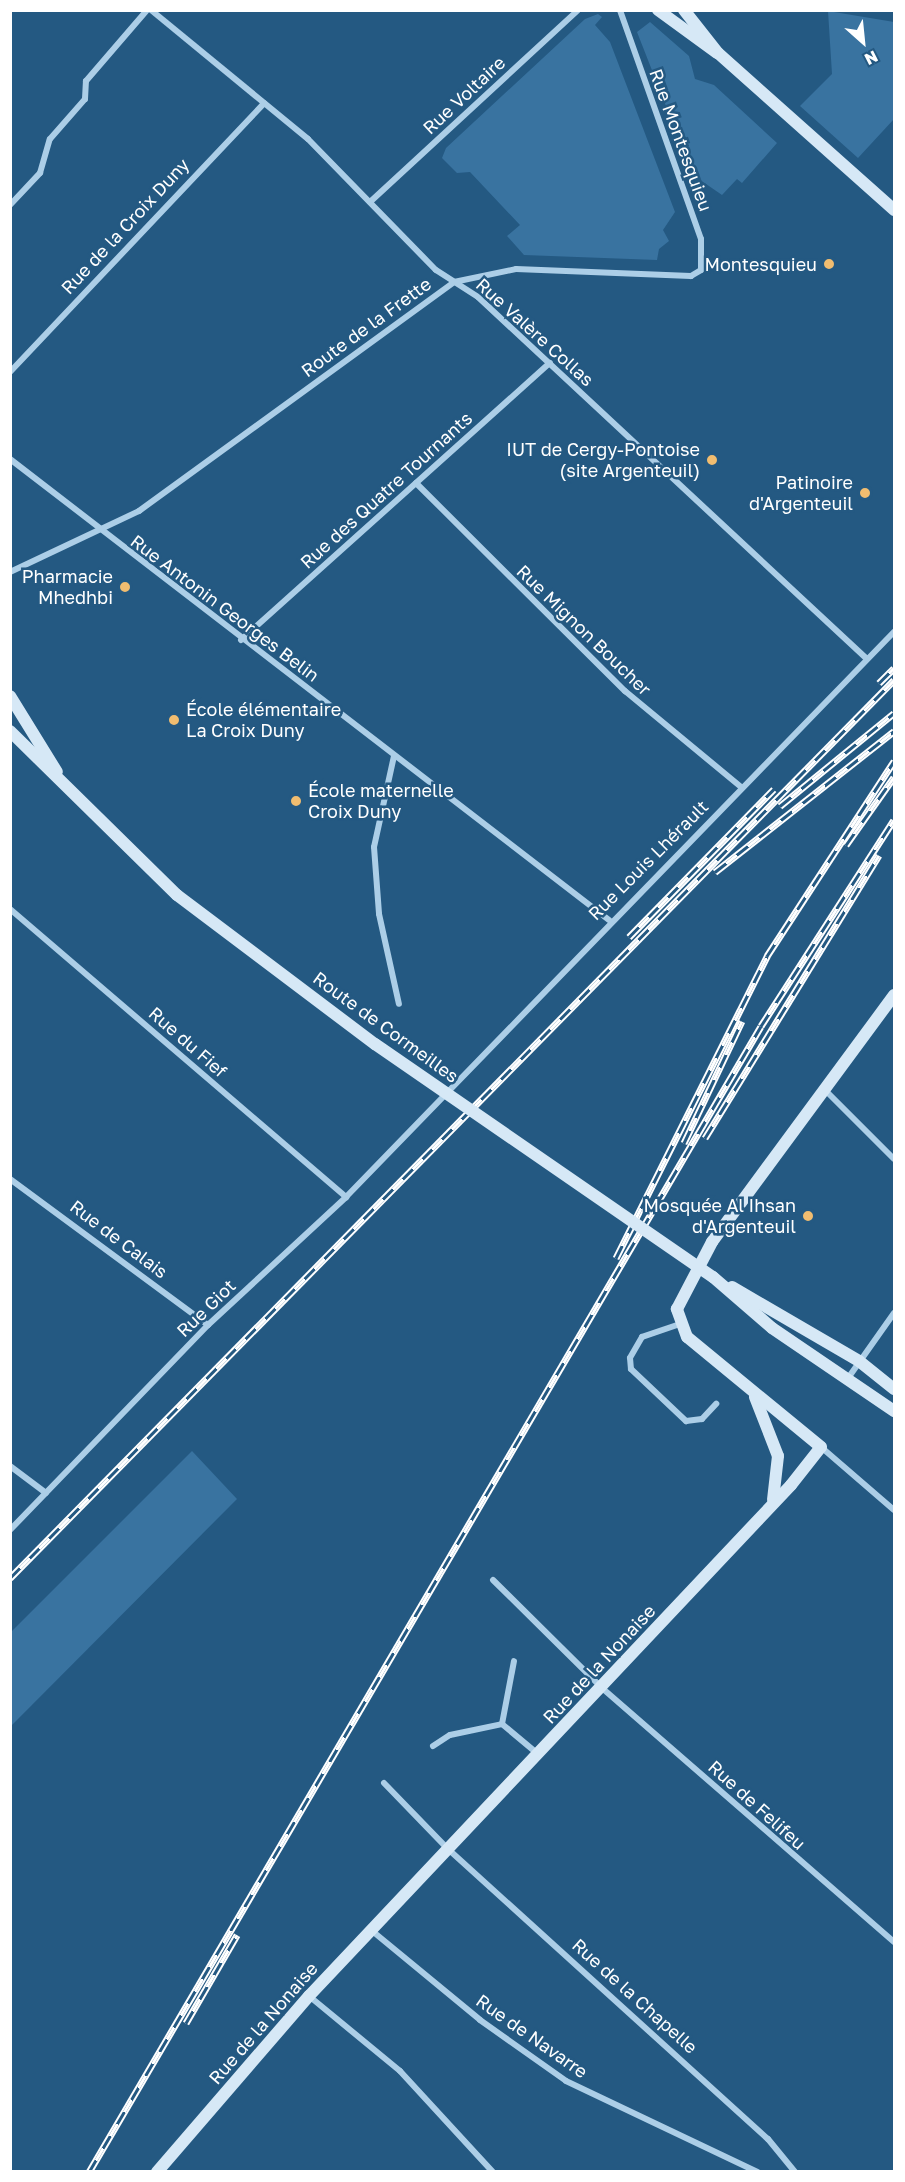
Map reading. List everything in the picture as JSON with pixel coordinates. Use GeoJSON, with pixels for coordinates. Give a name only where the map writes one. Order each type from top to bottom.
{"type":"FeatureCollection","features":[{"type":"Feature","properties":{"kind":"main road"},"geometry":{"type":"LineString","coordinates":[[658,10],[718,53],[894,210]]}},
{"type":"Feature","properties":{"kind":"main road"},"geometry":{"type":"LineString","coordinates":[[684,10],[718,53]]}},
{"type":"Feature","properties":{"kind":"main road"},"geometry":{"type":"LineString","coordinates":[[10,696],[61,778]]}},
{"type":"Feature","properties":{"kind":"main road"},"geometry":{"type":"LineString","coordinates":[[10,731],[61,778]]}},
{"type":"Feature","properties":{"kind":"main road","name":"Route de Cormeilles"},"geometry":{"type":"LineString","coordinates":[[61,778],[177,895],[375,1044],[713,1277],[845,1382],[894,1411]]}},
{"type":"Feature","properties":{"kind":"main road"},"geometry":{"type":"LineString","coordinates":[[820,1447],[755,1397],[680,1324],[678,1299],[712,1242],[894,995]]}},
{"type":"Feature","properties":{"kind":"main road","name":"Route de Cormeilles"},"geometry":{"type":"LineString","coordinates":[[713,1277],[859,1361],[894,1389]]}},
{"type":"Feature","properties":{"kind":"main road"},"geometry":{"type":"LineString","coordinates":[[755,1397],[778,1456],[773,1500]]}},
{"type":"Feature","properties":{"kind":"main road","name":"Rue de la Nonaise"},"geometry":{"type":"LineString","coordinates":[[157,2172],[309,1996],[602,1688],[820,1447]]}},
{"type":"Feature","properties":{"kind":"street","name":"Rue Valère Collas"},"geometry":{"type":"LineString","coordinates":[[149,10],[264,103],[454,282],[550,363],[867,659]]}},
{"type":"Feature","properties":{"kind":"street"},"geometry":{"type":"LineString","coordinates":[[10,205],[40,173],[50,139],[85,99],[86,81],[149,10]]}},
{"type":"Feature","properties":{"kind":"street","name":"Rue Voltaire"},"geometry":{"type":"LineString","coordinates":[[370,202],[578,10]]}},
{"type":"Feature","properties":{"kind":"street","name":"Rue Montesquieu"},"geometry":{"type":"LineString","coordinates":[[620,10],[701,239],[704,265],[691,276]]}},
{"type":"Feature","properties":{"kind":"street","name":"Rue de la Croix Duny"},"geometry":{"type":"LineString","coordinates":[[10,372],[264,103]]}},
{"type":"Feature","properties":{"kind":"street","name":"Route de la Frette"},"geometry":{"type":"LineString","coordinates":[[100,533],[139,511],[454,282],[516,268],[691,276]]}},
{"type":"Feature","properties":{"kind":"street","name":"Rue des Quatre Tournants"},"geometry":{"type":"LineString","coordinates":[[242,639],[550,363]]}},
{"type":"Feature","properties":{"kind":"street","name":"Rue Antonin Georges Belin"},"geometry":{"type":"LineString","coordinates":[[10,459],[100,533],[609,920]]}},
{"type":"Feature","properties":{"kind":"street","name":"Rue Mignon Boucher"},"geometry":{"type":"LineString","coordinates":[[416,483],[608,675],[741,788]]}},
{"type":"Feature","properties":{"kind":"street"},"geometry":{"type":"LineString","coordinates":[[10,572],[100,533]]}},
{"type":"Feature","properties":{"kind":"street","name":"Rue Louis Lhérault"},"geometry":{"type":"LineString","coordinates":[[426,1112],[609,920],[894,632]]}},
{"type":"Feature","properties":{"kind":"street"},"geometry":{"type":"LineString","coordinates":[[394,756],[374,847],[379,914],[399,1004]]}},
{"type":"Feature","properties":{"kind":"street","name":"Rue du Fief"},"geometry":{"type":"LineString","coordinates":[[10,909],[346,1197]]}},
{"type":"Feature","properties":{"kind":"street"},"geometry":{"type":"LineString","coordinates":[[824,1089],[894,1159]]}},
{"type":"Feature","properties":{"kind":"street","name":"Rue Giot"},"geometry":{"type":"LineString","coordinates":[[10,1530],[208,1325],[346,1197],[426,1112]]}},
{"type":"Feature","properties":{"kind":"street"},"geometry":{"type":"LineString","coordinates":[[10,1189],[13,1181]]}},
{"type":"Feature","properties":{"kind":"street","name":"Rue de Calais"},"geometry":{"type":"LineString","coordinates":[[13,1181],[208,1325]]}},
{"type":"Feature","properties":{"kind":"street"},"geometry":{"type":"LineString","coordinates":[[845,1382],[894,1313]]}},
{"type":"Feature","properties":{"kind":"street"},"geometry":{"type":"LineString","coordinates":[[680,1324],[642,1337],[630,1358],[631,1369],[686,1421],[702,1419],[716,1404]]}},
{"type":"Feature","properties":{"kind":"street"},"geometry":{"type":"LineString","coordinates":[[820,1447],[894,1510]]}},
{"type":"Feature","properties":{"kind":"street"},"geometry":{"type":"LineString","coordinates":[[10,1466],[46,1493]]}},
{"type":"Feature","properties":{"kind":"street","name":"Rue de Felifeu"},"geometry":{"type":"LineString","coordinates":[[493,1580],[602,1688],[894,1942]]}},
{"type":"Feature","properties":{"kind":"street"},"geometry":{"type":"LineString","coordinates":[[502,1724],[514,1661]]}},
{"type":"Feature","properties":{"kind":"street"},"geometry":{"type":"LineString","coordinates":[[434,1746],[450,1735],[502,1724]]}},
{"type":"Feature","properties":{"kind":"street"},"geometry":{"type":"LineString","coordinates":[[502,1724],[538,1754]]}},
{"type":"Feature","properties":{"kind":"street"},"geometry":{"type":"LineString","coordinates":[[384,1783],[448,1849]]}},
{"type":"Feature","properties":{"kind":"street","name":"Rue de la Chapelle"},"geometry":{"type":"LineString","coordinates":[[448,1849],[760,2131],[795,2172]]}},
{"type":"Feature","properties":{"kind":"street","name":"Rue de Navarre"},"geometry":{"type":"LineString","coordinates":[[371,1930],[480,2020],[566,2081],[758,2172]]}},
{"type":"Feature","properties":{"kind":"street"},"geometry":{"type":"LineString","coordinates":[[309,1996],[400,2071],[493,2172]]}},
{"type":"Feature","properties":{"kind":"shaded area"},"geometry":{"type":"Polygon","coordinates":[[[828,11],[894,22],[894,119],[858,158],[800,106],[832,74],[828,11]]]}},
{"type":"Feature","properties":{"kind":"shaded area"},"geometry":{"type":"Polygon","coordinates":[[[598,14],[602,17],[595,25],[610,42],[675,212],[663,230],[669,241],[659,249],[657,260],[524,255],[507,236],[520,225],[470,172],[457,173],[442,158],[446,148],[585,19],[598,14]]]}},
{"type":"Feature","properties":{"kind":"shaded area"},"geometry":{"type":"Polygon","coordinates":[[[650,22],[689,56],[695,79],[714,85],[777,143],[742,183],[737,179],[722,195],[693,175],[637,32],[650,22]]]}},
{"type":"Feature","properties":{"kind":"shaded area"},"geometry":{"type":"Polygon","coordinates":[[[192,1451],[237,1499],[11,1726],[11,1632],[192,1451]]]}},
{"type":"Feature","properties":{"kind":"railway"},"geometry":{"type":"LineString","coordinates":[[879,683],[894,668]]}},
{"type":"Feature","properties":{"kind":"railway"},"geometry":{"type":"LineString","coordinates":[[10,1578],[894,680]]}},
{"type":"Feature","properties":{"kind":"railway"},"geometry":{"type":"LineString","coordinates":[[780,806],[894,713]]}},
{"type":"Feature","properties":{"kind":"railway"},"geometry":{"type":"LineString","coordinates":[[715,872],[894,731]]}},
{"type":"Feature","properties":{"kind":"railway"},"geometry":{"type":"LineString","coordinates":[[616,1258],[767,956],[894,761]]}},
{"type":"Feature","properties":{"kind":"railway"},"geometry":{"type":"LineString","coordinates":[[846,845],[894,777]]}},
{"type":"Feature","properties":{"kind":"railway"},"geometry":{"type":"LineString","coordinates":[[629,937],[774,789]]}},
{"type":"Feature","properties":{"kind":"railway"},"geometry":{"type":"LineString","coordinates":[[89,2172],[761,1026],[894,820]]}},
{"type":"Feature","properties":{"kind":"railway"},"geometry":{"type":"LineString","coordinates":[[705,1138],[879,855]]}},
{"type":"Feature","properties":{"kind":"railway"},"geometry":{"type":"LineString","coordinates":[[684,1143],[742,1021]]}},
{"type":"Feature","properties":{"kind":"railway"},"geometry":{"type":"LineString","coordinates":[[186,2023],[237,1935]]}},
{"type":"Feature","properties":{"kind":"place","name":"Montesquieu"},"geometry":{"type":"Point","coordinates":[829,264]}},
{"type":"Feature","properties":{"kind":"place","name":"IUT de Cergy-Pontoise (site Argenteuil)"},"geometry":{"type":"Point","coordinates":[712,460]}},
{"type":"Feature","properties":{"kind":"place","name":"Patinoire d'Argenteuil"},"geometry":{"type":"Point","coordinates":[865,493]}},
{"type":"Feature","properties":{"kind":"place","name":"Pharmacie Mhedhbi"},"geometry":{"type":"Point","coordinates":[125,587]}},
{"type":"Feature","properties":{"kind":"place","name":"École élémentaire La Croix Duny"},"geometry":{"type":"Point","coordinates":[174,720]}},
{"type":"Feature","properties":{"kind":"place","name":"École maternelle Croix Duny"},"geometry":{"type":"Point","coordinates":[296,801]}},
{"type":"Feature","properties":{"kind":"place","name":"Mosquée Al Ihsan d'Argenteuil"},"geometry":{"type":"Point","coordinates":[808,1216]}}]}
